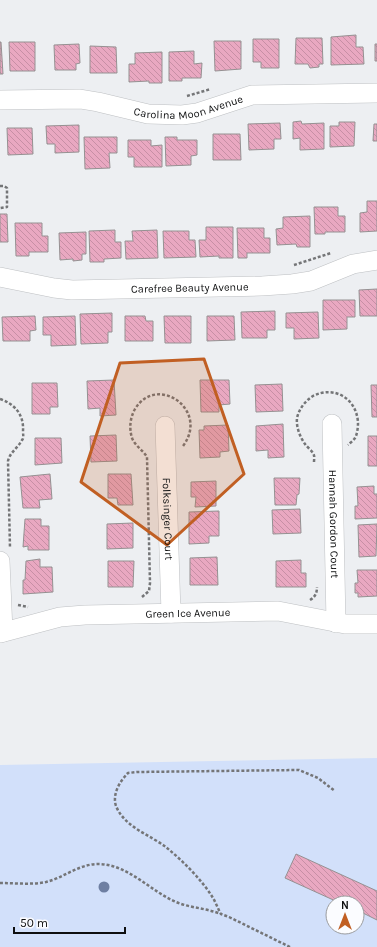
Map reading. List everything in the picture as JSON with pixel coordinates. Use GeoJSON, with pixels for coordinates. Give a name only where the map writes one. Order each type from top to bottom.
{"type":"FeatureCollection","features":[{"type":"Feature","properties":{"kind":"street","name":"Carolina Moon Avenue"},"geometry":{"type":"LineString","coordinates":[[0,100],[80,99],[148,114],[182,115],[197,113],[252,95],[377,93]]}},
{"type":"Feature","properties":{"kind":"street","name":"Carefree Beauty Avenue"},"geometry":{"type":"LineString","coordinates":[[0,277],[54,288],[72,290],[262,286],[311,281],[353,264],[377,260]]}},
{"type":"Feature","properties":{"kind":"street","name":"Hannah Gordon Court"},"geometry":{"type":"LineString","coordinates":[[332,424],[336,623]]}},
{"type":"Feature","properties":{"kind":"street","name":"Folksinger Court"},"geometry":{"type":"LineString","coordinates":[[165,426],[171,613]]}},
{"type":"Feature","properties":{"kind":"street"},"geometry":{"type":"LineString","coordinates":[[2,632],[5,558]]}},
{"type":"Feature","properties":{"kind":"street","name":"Green Ice Avenue"},"geometry":{"type":"LineString","coordinates":[[2,632],[60,617],[171,613],[278,611],[336,623],[377,624]]}},
{"type":"Feature","properties":{"kind":"path"},"geometry":{"type":"LineString","coordinates":[[184,96],[214,89]]}},
{"type":"Feature","properties":{"kind":"path"},"geometry":{"type":"LineString","coordinates":[[0,186],[4,186],[8,191],[7,207],[0,208]]}},
{"type":"Feature","properties":{"kind":"path"},"geometry":{"type":"LineString","coordinates":[[294,266],[337,251]]}},
{"type":"Feature","properties":{"kind":"path"},"geometry":{"type":"LineString","coordinates":[[314,464],[313,452],[305,445],[297,428],[297,419],[301,408],[307,400],[321,392],[332,392],[345,398],[355,407],[358,417],[356,437],[346,447]]}},
{"type":"Feature","properties":{"kind":"path"},"geometry":{"type":"LineString","coordinates":[[141,597],[149,591],[150,584],[147,458],[135,444],[130,424],[131,416],[142,401],[151,396],[164,394],[178,400],[183,405],[191,422],[191,431],[187,440],[179,451]]}},
{"type":"Feature","properties":{"kind":"path"},"geometry":{"type":"LineString","coordinates":[[0,399],[7,401],[18,411],[24,425],[23,439],[8,461],[5,558]]}},
{"type":"Feature","properties":{"kind":"path"},"geometry":{"type":"LineString","coordinates":[[309,601],[317,592],[317,582]]}},
{"type":"Feature","properties":{"kind":"path"},"geometry":{"type":"LineString","coordinates":[[14,602],[19,606],[31,606]]}},
{"type":"Feature","properties":{"kind":"path"},"geometry":{"type":"LineString","coordinates":[[221,914],[208,891],[167,848],[124,818],[117,807],[116,802],[117,790],[123,777],[128,773],[137,772],[299,770],[318,778],[335,791]]}},
{"type":"Feature","properties":{"kind":"path"},"geometry":{"type":"LineString","coordinates":[[0,883],[46,882],[90,865],[116,867],[128,873],[160,895],[179,904],[204,908],[229,917],[290,947]]}},
{"type":"Feature","properties":{"kind":"highlighted area"},"geometry":{"type":"Polygon","coordinates":[[[204,359],[244,474],[167,545],[81,482],[120,363],[204,359]]]}},
{"type":"Feature","properties":{"kind":"shaded area"},"geometry":{"type":"Polygon","coordinates":[[[377,758],[377,947],[0,947],[0,765],[377,758]]]}},
{"type":"Feature","properties":{"kind":"building"},"geometry":{"type":"Polygon","coordinates":[[[356,35],[356,47],[363,47],[364,64],[331,65],[331,37],[356,35]]]}},
{"type":"Feature","properties":{"kind":"building"},"geometry":{"type":"Polygon","coordinates":[[[296,38],[322,38],[323,64],[319,64],[319,67],[310,68],[308,64],[295,64],[296,38]]]}},
{"type":"Feature","properties":{"kind":"building"},"geometry":{"type":"Polygon","coordinates":[[[253,39],[279,39],[279,68],[261,68],[261,62],[253,62],[253,39]]]}},
{"type":"Feature","properties":{"kind":"building"},"geometry":{"type":"Polygon","coordinates":[[[214,41],[241,41],[241,69],[215,71],[214,41]]]}},
{"type":"Feature","properties":{"kind":"building"},"geometry":{"type":"Polygon","coordinates":[[[1,42],[3,74],[0,74],[1,42]]]}},
{"type":"Feature","properties":{"kind":"building"},"geometry":{"type":"Polygon","coordinates":[[[9,42],[35,42],[35,71],[10,71],[9,42]]]}},
{"type":"Feature","properties":{"kind":"building"},"geometry":{"type":"Polygon","coordinates":[[[79,44],[80,63],[76,64],[76,70],[55,70],[54,45],[79,44]]]}},
{"type":"Feature","properties":{"kind":"building"},"geometry":{"type":"Polygon","coordinates":[[[375,44],[377,44],[377,61],[375,61],[375,44]]]}},
{"type":"Feature","properties":{"kind":"building"},"geometry":{"type":"Polygon","coordinates":[[[90,46],[116,47],[117,73],[90,73],[90,46]]]}},
{"type":"Feature","properties":{"kind":"building"},"geometry":{"type":"Polygon","coordinates":[[[194,51],[194,64],[202,63],[201,78],[182,78],[182,81],[169,81],[169,52],[194,51]]]}},
{"type":"Feature","properties":{"kind":"building"},"geometry":{"type":"Polygon","coordinates":[[[162,52],[162,83],[149,83],[149,81],[129,82],[129,64],[135,64],[135,53],[162,52]]]}},
{"type":"Feature","properties":{"kind":"building"},"geometry":{"type":"Polygon","coordinates":[[[301,121],[302,124],[324,123],[324,149],[300,150],[300,138],[293,139],[293,122],[301,121]]]}},
{"type":"Feature","properties":{"kind":"building"},"geometry":{"type":"Polygon","coordinates":[[[339,122],[355,122],[354,146],[330,147],[330,126],[339,126],[339,122]]]}},
{"type":"Feature","properties":{"kind":"building"},"geometry":{"type":"Polygon","coordinates":[[[280,123],[281,139],[274,139],[274,149],[249,150],[248,124],[280,123]]]}},
{"type":"Feature","properties":{"kind":"building"},"geometry":{"type":"Polygon","coordinates":[[[374,124],[377,124],[377,141],[373,141],[374,124]]]}},
{"type":"Feature","properties":{"kind":"building"},"geometry":{"type":"Polygon","coordinates":[[[79,125],[79,152],[55,153],[55,144],[47,144],[46,126],[79,125]]]}},
{"type":"Feature","properties":{"kind":"building"},"geometry":{"type":"Polygon","coordinates":[[[7,128],[32,128],[33,154],[8,155],[7,128]]]}},
{"type":"Feature","properties":{"kind":"building"},"geometry":{"type":"Polygon","coordinates":[[[213,134],[240,134],[241,160],[213,160],[213,134]]]}},
{"type":"Feature","properties":{"kind":"building"},"geometry":{"type":"Polygon","coordinates":[[[84,137],[117,137],[117,153],[109,153],[110,168],[85,169],[84,137]]]}},
{"type":"Feature","properties":{"kind":"building"},"geometry":{"type":"Polygon","coordinates":[[[165,137],[177,137],[177,140],[197,140],[197,155],[191,156],[191,165],[166,166],[165,137]]]}},
{"type":"Feature","properties":{"kind":"building"},"geometry":{"type":"Polygon","coordinates":[[[128,140],[151,140],[151,146],[162,145],[162,167],[134,167],[134,157],[128,157],[128,140]]]}},
{"type":"Feature","properties":{"kind":"building"},"geometry":{"type":"Polygon","coordinates":[[[367,201],[377,201],[377,231],[360,232],[360,213],[367,212],[367,201]]]}},
{"type":"Feature","properties":{"kind":"building"},"geometry":{"type":"Polygon","coordinates":[[[314,207],[338,207],[338,216],[345,216],[345,232],[325,232],[325,234],[315,234],[314,207]]]}},
{"type":"Feature","properties":{"kind":"building"},"geometry":{"type":"Polygon","coordinates":[[[0,214],[7,214],[8,242],[0,242],[0,214]]]}},
{"type":"Feature","properties":{"kind":"building"},"geometry":{"type":"Polygon","coordinates":[[[310,216],[310,247],[297,247],[296,244],[277,245],[276,229],[283,228],[283,217],[310,216]]]}},
{"type":"Feature","properties":{"kind":"building"},"geometry":{"type":"Polygon","coordinates":[[[15,223],[42,223],[42,236],[48,236],[48,252],[29,252],[29,256],[16,256],[15,223]]]}},
{"type":"Feature","properties":{"kind":"building"},"geometry":{"type":"Polygon","coordinates":[[[206,227],[233,227],[233,258],[219,258],[219,256],[200,257],[199,240],[206,240],[206,227]]]}},
{"type":"Feature","properties":{"kind":"building"},"geometry":{"type":"Polygon","coordinates":[[[237,228],[264,228],[264,238],[270,238],[270,253],[247,253],[247,258],[238,258],[237,228]]]}},
{"type":"Feature","properties":{"kind":"building"},"geometry":{"type":"Polygon","coordinates":[[[115,230],[115,242],[121,242],[121,258],[104,259],[104,262],[90,262],[89,231],[115,230]]]}},
{"type":"Feature","properties":{"kind":"building"},"geometry":{"type":"Polygon","coordinates":[[[157,230],[158,258],[126,259],[125,241],[133,241],[132,231],[157,230]]]}},
{"type":"Feature","properties":{"kind":"building"},"geometry":{"type":"Polygon","coordinates":[[[163,231],[189,231],[189,240],[195,240],[196,257],[164,258],[163,231]]]}},
{"type":"Feature","properties":{"kind":"building"},"geometry":{"type":"Polygon","coordinates":[[[86,232],[86,254],[82,254],[82,260],[60,260],[59,233],[86,232]]]}},
{"type":"Feature","properties":{"kind":"building"},"geometry":{"type":"Polygon","coordinates":[[[377,289],[377,316],[360,316],[359,290],[377,289]]]}},
{"type":"Feature","properties":{"kind":"building"},"geometry":{"type":"Polygon","coordinates":[[[323,300],[355,300],[355,317],[347,317],[347,329],[323,330],[323,300]]]}},
{"type":"Feature","properties":{"kind":"building"},"geometry":{"type":"Polygon","coordinates":[[[275,311],[275,330],[267,330],[267,338],[242,338],[241,312],[275,311]]]}},
{"type":"Feature","properties":{"kind":"building"},"geometry":{"type":"Polygon","coordinates":[[[318,312],[319,338],[294,339],[294,328],[286,328],[286,313],[318,312]]]}},
{"type":"Feature","properties":{"kind":"building"},"geometry":{"type":"Polygon","coordinates":[[[112,313],[112,332],[108,332],[108,343],[81,344],[80,314],[112,313]]]}},
{"type":"Feature","properties":{"kind":"building"},"geometry":{"type":"Polygon","coordinates":[[[35,316],[36,330],[30,331],[30,341],[3,341],[2,317],[35,316]]]}},
{"type":"Feature","properties":{"kind":"building"},"geometry":{"type":"Polygon","coordinates":[[[75,316],[76,345],[51,346],[51,335],[43,335],[43,317],[75,316]]]}},
{"type":"Feature","properties":{"kind":"building"},"geometry":{"type":"Polygon","coordinates":[[[125,316],[145,316],[146,321],[153,321],[153,341],[125,341],[125,316]]]}},
{"type":"Feature","properties":{"kind":"building"},"geometry":{"type":"Polygon","coordinates":[[[164,316],[191,316],[191,343],[165,343],[164,316]]]}},
{"type":"Feature","properties":{"kind":"building"},"geometry":{"type":"Polygon","coordinates":[[[207,316],[234,316],[235,340],[207,341],[207,316]]]}},
{"type":"Feature","properties":{"kind":"building"},"geometry":{"type":"Polygon","coordinates":[[[114,380],[116,415],[100,416],[100,408],[88,409],[87,381],[114,380]]]}},
{"type":"Feature","properties":{"kind":"building"},"geometry":{"type":"Polygon","coordinates":[[[200,380],[229,380],[230,404],[219,405],[219,412],[201,412],[200,380]]]}},
{"type":"Feature","properties":{"kind":"building"},"geometry":{"type":"Polygon","coordinates":[[[32,383],[57,383],[58,407],[50,407],[50,414],[32,414],[32,383]]]}},
{"type":"Feature","properties":{"kind":"building"},"geometry":{"type":"Polygon","coordinates":[[[282,384],[283,411],[256,412],[255,385],[282,384]]]}},
{"type":"Feature","properties":{"kind":"building"},"geometry":{"type":"Polygon","coordinates":[[[371,385],[377,385],[377,417],[372,417],[371,385]]]}},
{"type":"Feature","properties":{"kind":"building"},"geometry":{"type":"Polygon","coordinates":[[[283,424],[284,457],[268,458],[268,450],[256,451],[256,426],[283,424]]]}},
{"type":"Feature","properties":{"kind":"building"},"geometry":{"type":"Polygon","coordinates":[[[228,425],[229,451],[220,452],[220,457],[200,458],[199,430],[204,430],[204,426],[228,425]]]}},
{"type":"Feature","properties":{"kind":"building"},"geometry":{"type":"Polygon","coordinates":[[[116,435],[117,461],[91,462],[90,436],[116,435]]]}},
{"type":"Feature","properties":{"kind":"building"},"geometry":{"type":"Polygon","coordinates":[[[368,436],[377,436],[377,466],[368,466],[368,436]]]}},
{"type":"Feature","properties":{"kind":"building"},"geometry":{"type":"Polygon","coordinates":[[[35,438],[61,438],[62,463],[35,465],[35,438]]]}},
{"type":"Feature","properties":{"kind":"building"},"geometry":{"type":"Polygon","coordinates":[[[50,474],[52,499],[39,500],[40,508],[23,508],[20,477],[50,474]]]}},
{"type":"Feature","properties":{"kind":"building"},"geometry":{"type":"Polygon","coordinates":[[[108,474],[131,474],[133,505],[118,505],[117,498],[108,498],[108,474]]]}},
{"type":"Feature","properties":{"kind":"building"},"geometry":{"type":"Polygon","coordinates":[[[274,478],[300,478],[299,494],[297,495],[296,505],[275,505],[274,478]]]}},
{"type":"Feature","properties":{"kind":"building"},"geometry":{"type":"Polygon","coordinates":[[[216,481],[216,506],[195,507],[196,497],[191,497],[191,482],[216,481]]]}},
{"type":"Feature","properties":{"kind":"building"},"geometry":{"type":"Polygon","coordinates":[[[374,486],[374,494],[377,494],[377,518],[355,519],[355,506],[358,506],[357,487],[374,486]]]}},
{"type":"Feature","properties":{"kind":"building"},"geometry":{"type":"Polygon","coordinates":[[[300,509],[301,533],[273,534],[272,510],[300,509]]]}},
{"type":"Feature","properties":{"kind":"building"},"geometry":{"type":"Polygon","coordinates":[[[219,511],[219,536],[209,536],[209,543],[189,544],[189,512],[219,511]]]}},
{"type":"Feature","properties":{"kind":"building"},"geometry":{"type":"Polygon","coordinates":[[[25,519],[41,519],[41,526],[49,526],[49,550],[28,550],[28,546],[23,547],[25,519]]]}},
{"type":"Feature","properties":{"kind":"building"},"geometry":{"type":"Polygon","coordinates":[[[133,523],[133,548],[107,549],[107,524],[133,523]]]}},
{"type":"Feature","properties":{"kind":"building"},"geometry":{"type":"Polygon","coordinates":[[[377,524],[376,556],[359,557],[358,525],[377,524]]]}},
{"type":"Feature","properties":{"kind":"building"},"geometry":{"type":"Polygon","coordinates":[[[217,557],[218,585],[190,585],[190,558],[217,557]]]}},
{"type":"Feature","properties":{"kind":"building"},"geometry":{"type":"Polygon","coordinates":[[[40,559],[40,567],[52,567],[53,592],[23,594],[23,580],[25,580],[26,561],[40,559]]]}},
{"type":"Feature","properties":{"kind":"building"},"geometry":{"type":"Polygon","coordinates":[[[301,560],[301,573],[306,573],[306,587],[276,587],[276,561],[301,560]]]}},
{"type":"Feature","properties":{"kind":"building"},"geometry":{"type":"Polygon","coordinates":[[[108,561],[134,561],[133,587],[108,587],[108,561]]]}},
{"type":"Feature","properties":{"kind":"building"},"geometry":{"type":"Polygon","coordinates":[[[357,570],[377,570],[377,596],[358,597],[358,593],[355,593],[355,583],[358,583],[357,570]]]}},
{"type":"Feature","properties":{"kind":"building"},"geometry":{"type":"Polygon","coordinates":[[[296,854],[377,891],[377,920],[365,914],[365,895],[325,896],[285,878],[296,854]]]}}]}
